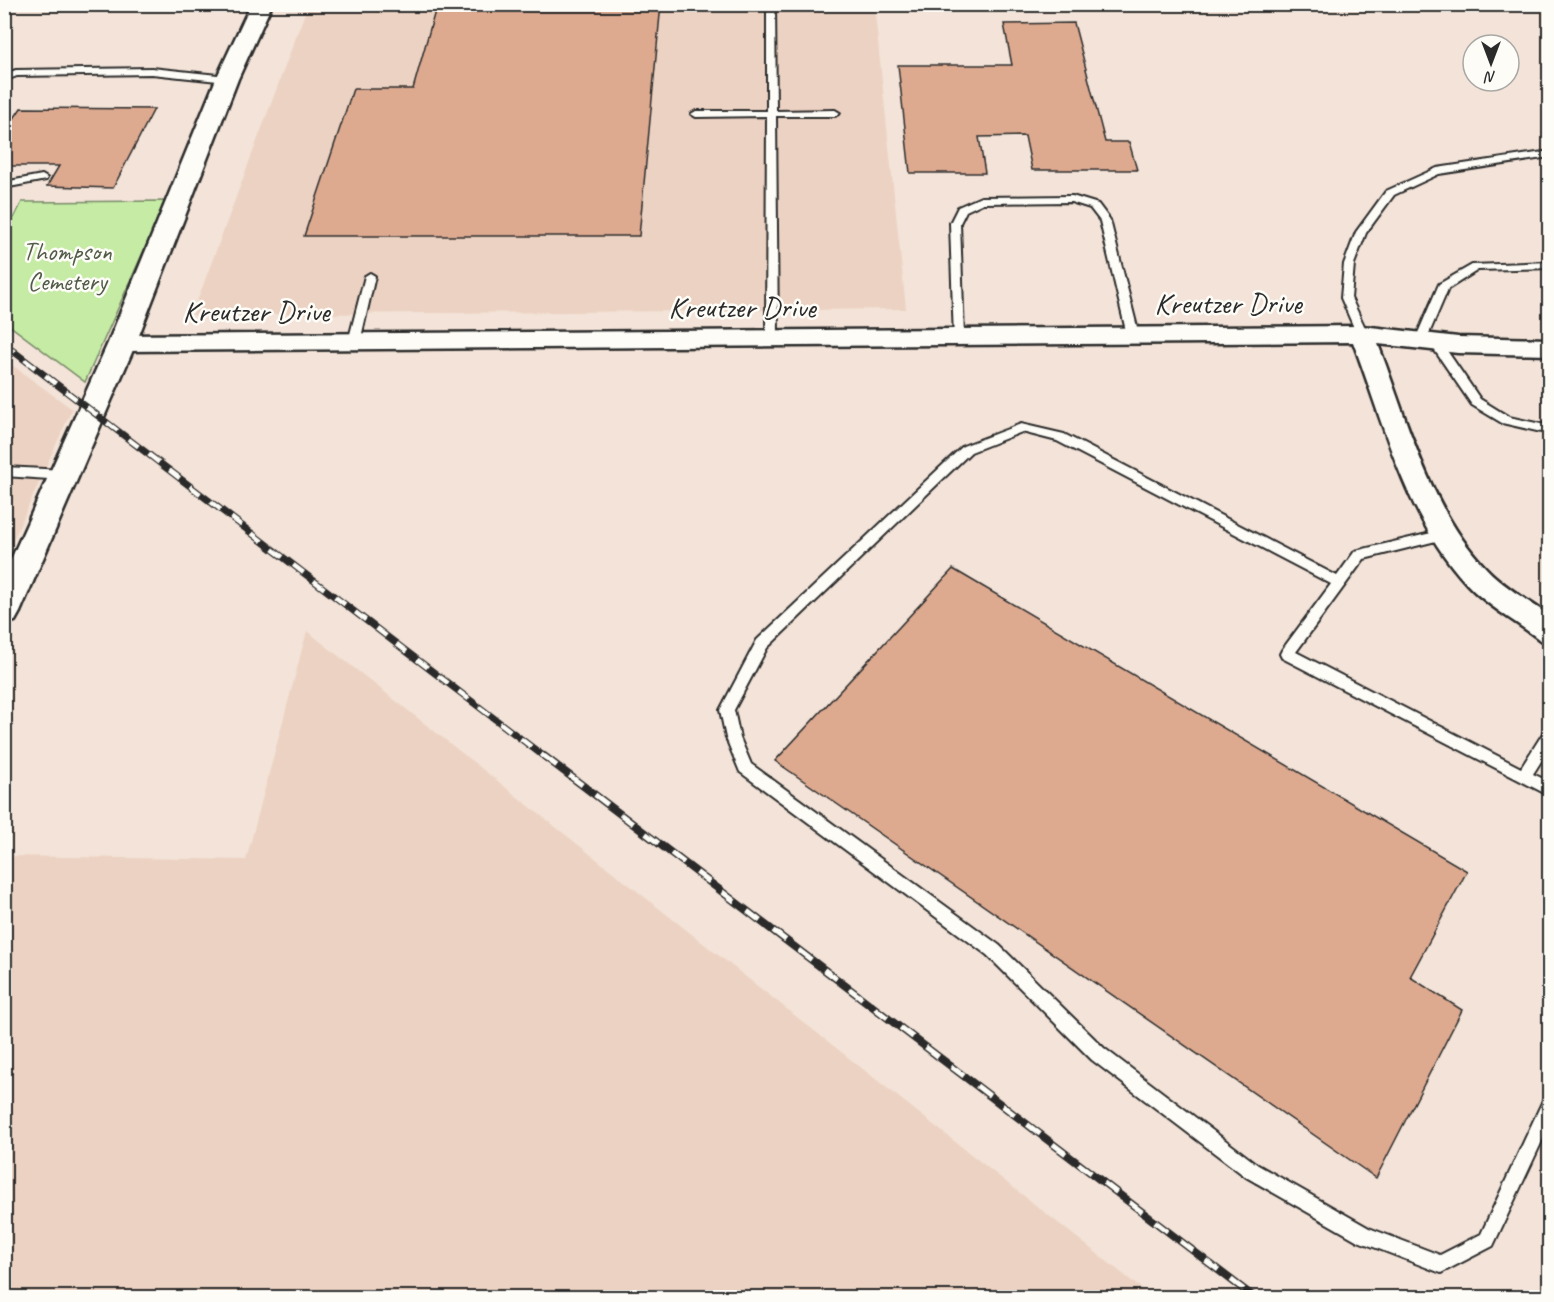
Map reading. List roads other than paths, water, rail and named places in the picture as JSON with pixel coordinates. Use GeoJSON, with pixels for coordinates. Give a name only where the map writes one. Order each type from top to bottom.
{"type":"FeatureCollection","features":[{"type":"Feature","properties":{"kind":"street"},"geometry":{"type":"LineString","coordinates":[[4,612],[122,344],[227,79],[262,4]]}},
{"type":"Feature","properties":{"kind":"street"},"geometry":{"type":"LineString","coordinates":[[1362,333],[1424,497],[1444,535],[1478,578],[1550,632]]}},
{"type":"Feature","properties":{"kind":"street","name":"Kreutzer Drive"},"geometry":{"type":"LineString","coordinates":[[122,344],[1362,333],[1428,341],[1550,347]]}},
{"type":"Feature","properties":{"kind":"lane"},"geometry":{"type":"LineString","coordinates":[[771,4],[772,338]]}},
{"type":"Feature","properties":{"kind":"lane"},"geometry":{"type":"LineString","coordinates":[[4,78],[16,73],[152,71],[227,79]]}},
{"type":"Feature","properties":{"kind":"lane"},"geometry":{"type":"LineString","coordinates":[[696,114],[836,114]]}},
{"type":"Feature","properties":{"kind":"lane"},"geometry":{"type":"LineString","coordinates":[[1362,333],[1346,298],[1349,264],[1361,232],[1390,194],[1437,171],[1550,154]]}},
{"type":"Feature","properties":{"kind":"lane"},"geometry":{"type":"LineString","coordinates":[[4,185],[42,178]]}},
{"type":"Feature","properties":{"kind":"lane"},"geometry":{"type":"LineString","coordinates":[[958,337],[955,223],[962,209],[981,200],[1072,199],[1094,206],[1105,220],[1133,335]]}},
{"type":"Feature","properties":{"kind":"lane"},"geometry":{"type":"LineString","coordinates":[[1550,265],[1476,267],[1443,287],[1428,341],[1476,402],[1506,420],[1550,430]]}},
{"type":"Feature","properties":{"kind":"lane"},"geometry":{"type":"LineString","coordinates":[[354,342],[370,276]]}},
{"type":"Feature","properties":{"kind":"lane"},"geometry":{"type":"LineString","coordinates":[[1340,583],[1060,437],[1021,428],[967,449],[762,644],[727,711],[733,738],[745,768],[993,950],[1098,1054],[1252,1171],[1364,1235],[1441,1264],[1487,1240],[1550,1104]]}},
{"type":"Feature","properties":{"kind":"lane"},"geometry":{"type":"LineString","coordinates":[[4,471],[64,475]]}},
{"type":"Feature","properties":{"kind":"lane"},"geometry":{"type":"LineString","coordinates":[[1444,535],[1360,555],[1287,654],[1550,790]]}},
{"type":"Feature","properties":{"kind":"lane"},"geometry":{"type":"LineString","coordinates":[[1524,776],[1550,734]]}},
{"type":"Feature","properties":{"kind":"railway"},"geometry":{"type":"LineString","coordinates":[[4,344],[546,758]]}},
{"type":"Feature","properties":{"kind":"railway"},"geometry":{"type":"LineString","coordinates":[[544,756],[1255,1298]]}},
{"type":"Feature","properties":{"kind":"park label","name":"Thompson Cemetery"},"geometry":{"type":"Point","coordinates":[67,266]}}]}
